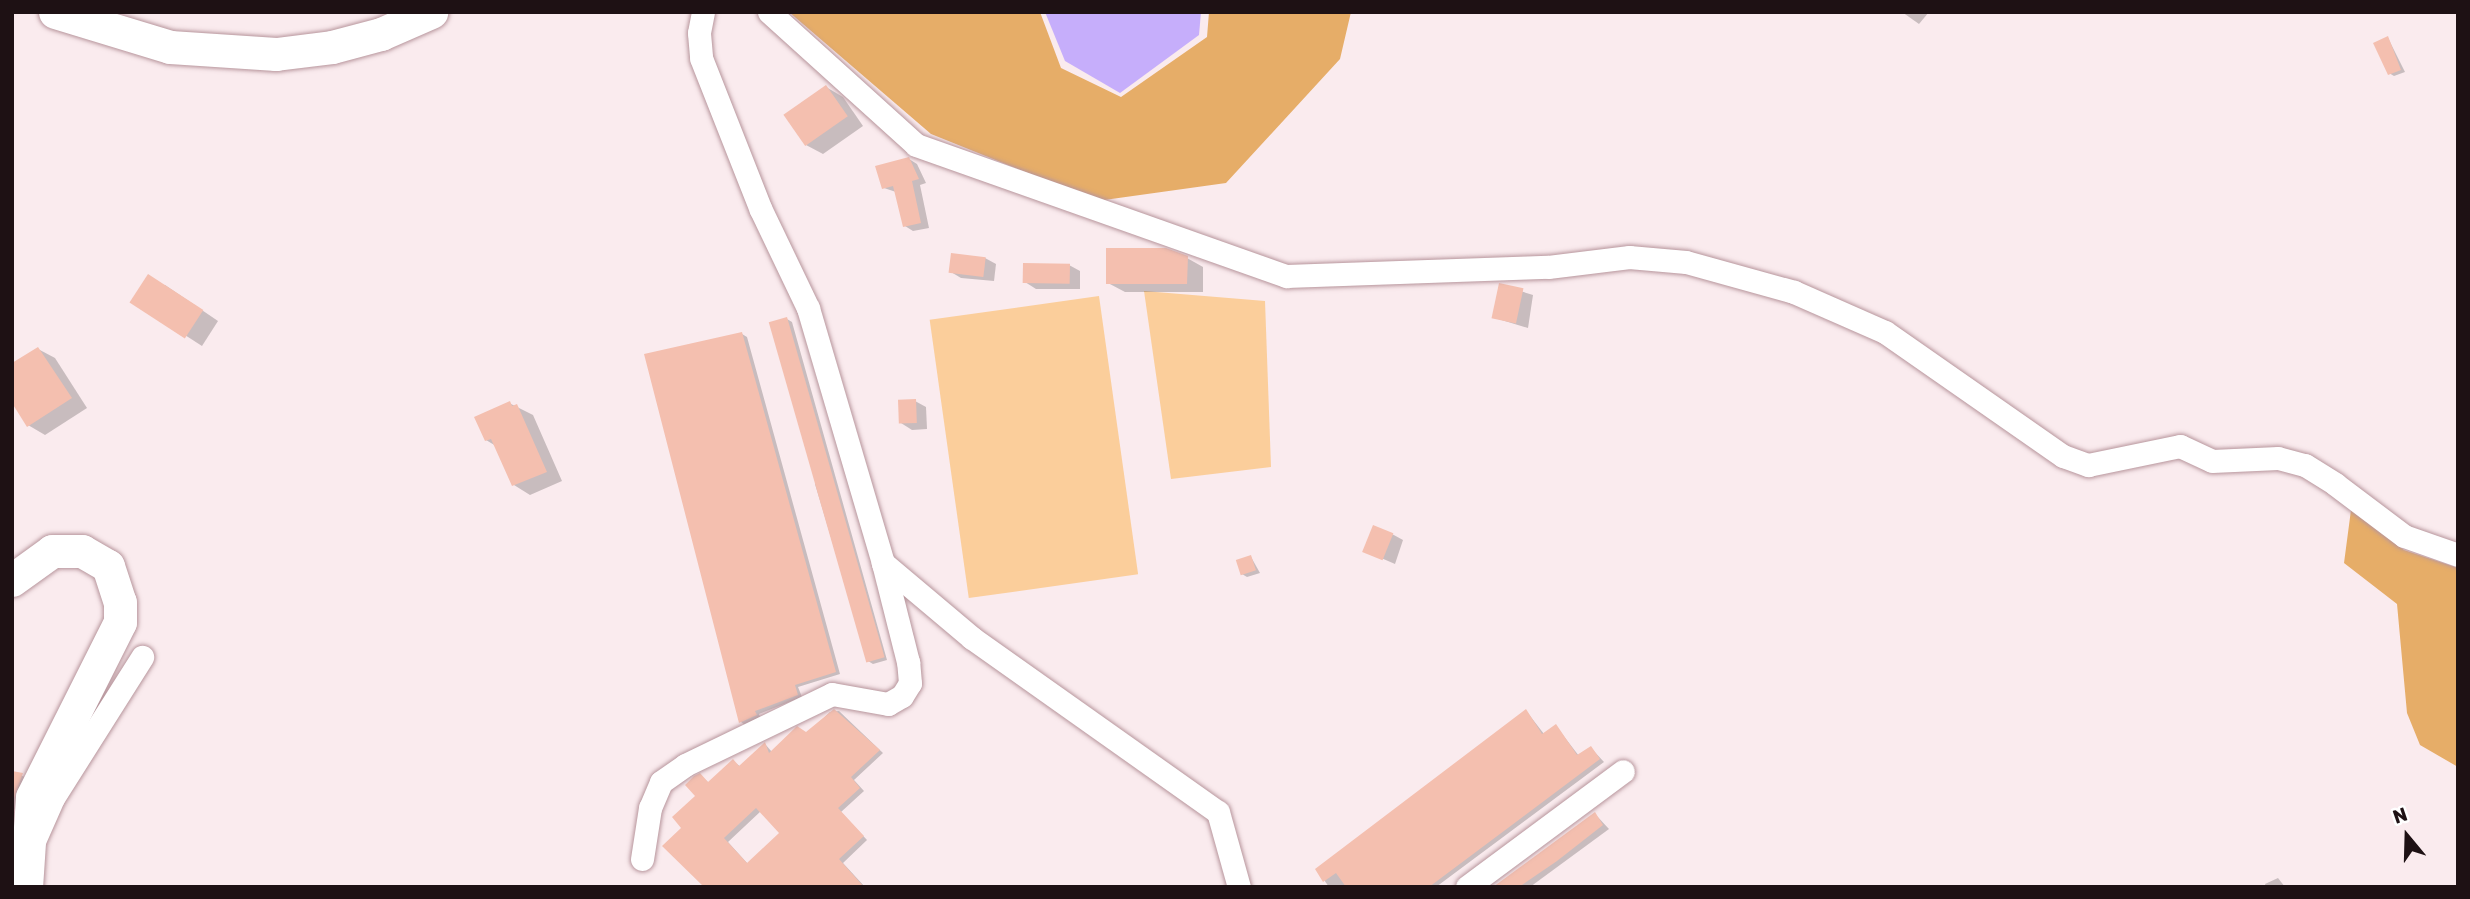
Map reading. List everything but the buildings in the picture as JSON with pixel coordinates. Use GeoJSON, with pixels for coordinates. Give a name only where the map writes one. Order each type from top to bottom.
{"type":"FeatureCollection","features":[{"type":"Feature","properties":{"kind":"street"},"geometry":{"type":"LineString","coordinates":[[55,12],[112,22],[170,47],[275,54],[332,47],[381,34],[431,12]]}},
{"type":"Feature","properties":{"kind":"street"},"geometry":{"type":"LineString","coordinates":[[642,859],[650,808],[661,782],[685,765],[832,694],[888,704],[902,696],[910,683],[908,662],[883,563],[808,308],[761,210],[701,58],[699,33],[703,12]]}},
{"type":"Feature","properties":{"kind":"street"},"geometry":{"type":"LineString","coordinates":[[769,12],[916,145],[1286,276],[1548,267],[1629,257],[1686,262],[1794,292],[1885,332],[2063,456],[2088,465],[2180,446],[2212,461],[2278,458],[2305,465],[2404,536],[2458,555]]}},
{"type":"Feature","properties":{"kind":"street"},"geometry":{"type":"LineString","coordinates":[[12,580],[52,551],[82,551],[108,566],[120,602],[120,622],[32,797],[26,854],[26,887]]}},
{"type":"Feature","properties":{"kind":"street"},"geometry":{"type":"LineString","coordinates":[[883,563],[982,646],[1218,812],[1239,887]]}},
{"type":"Feature","properties":{"kind":"street"},"geometry":{"type":"LineString","coordinates":[[26,854],[53,798],[142,657]]}},
{"type":"Feature","properties":{"kind":"street"},"geometry":{"type":"LineString","coordinates":[[1467,887],[1623,771]]}},
{"type":"Feature","properties":{"kind":"shaded area"},"geometry":{"type":"Polygon","coordinates":[[[789,12],[1040,12],[1061,68],[1121,97],[1207,37],[1209,12],[1351,12],[1340,59],[1226,183],[1097,201],[931,134],[789,12]]]}},
{"type":"Feature","properties":{"kind":"shaded area"},"geometry":{"type":"Polygon","coordinates":[[[1045,12],[1201,12],[1199,35],[1120,93],[1065,61],[1045,12]]]}},
{"type":"Feature","properties":{"kind":"shaded area"},"geometry":{"type":"Polygon","coordinates":[[[1144,291],[1265,301],[1271,467],[1171,479],[1144,291]]]}},
{"type":"Feature","properties":{"kind":"shaded area"},"geometry":{"type":"Polygon","coordinates":[[[1099,296],[1138,574],[969,598],[930,320],[1099,296]]]}},
{"type":"Feature","properties":{"kind":"shaded area"},"geometry":{"type":"Polygon","coordinates":[[[2351,510],[2404,550],[2458,568],[2458,767],[2420,745],[2407,713],[2397,604],[2344,563],[2351,510]]]}}]}
